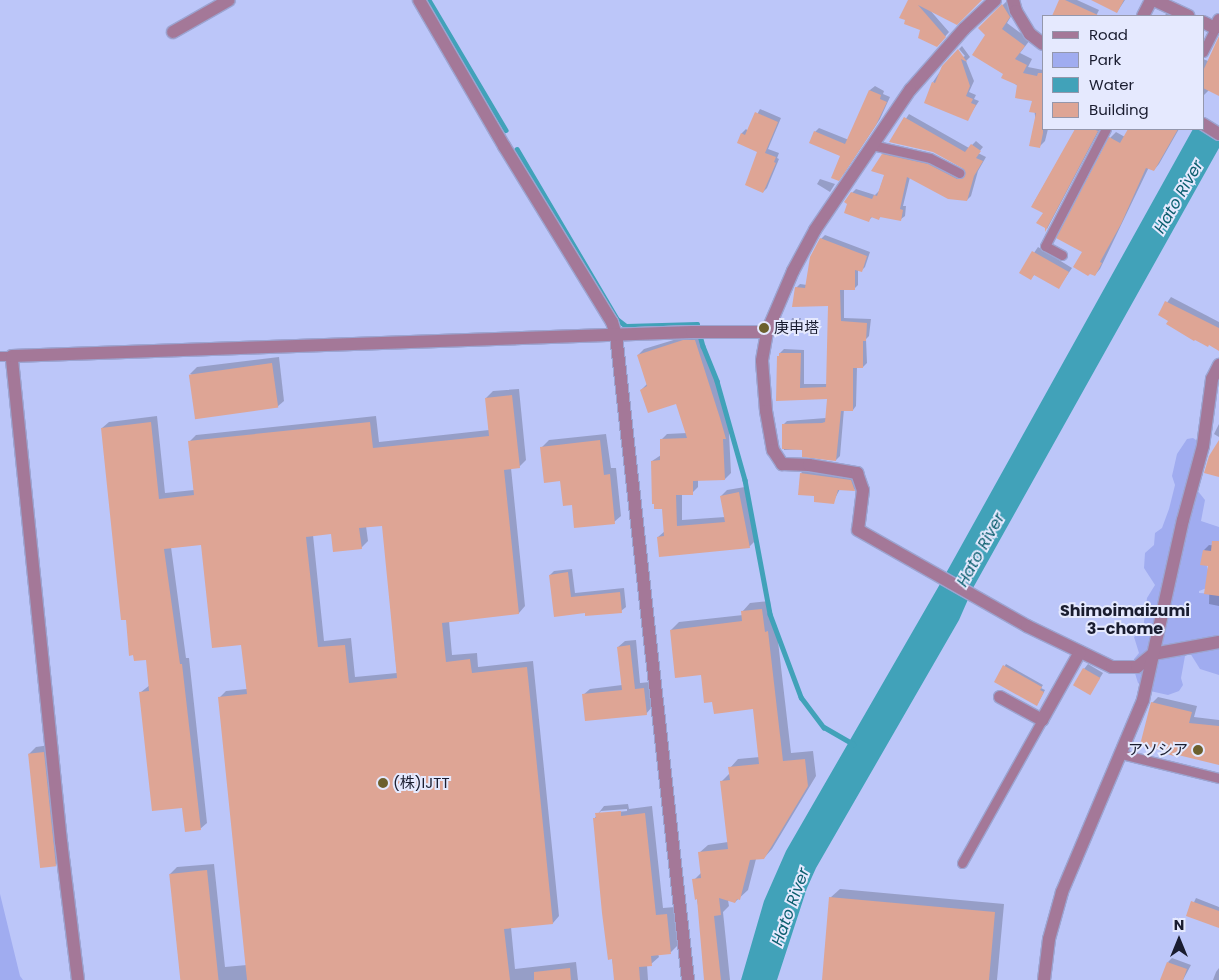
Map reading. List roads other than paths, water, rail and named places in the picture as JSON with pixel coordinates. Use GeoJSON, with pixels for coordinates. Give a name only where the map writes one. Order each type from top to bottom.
{"type":"FeatureCollection","features":[{"type":"Feature","properties":{"kind":"street"},"geometry":{"type":"LineString","coordinates":[[173,32],[229,0]]}},
{"type":"Feature","properties":{"kind":"street"},"geometry":{"type":"LineString","coordinates":[[419,0],[504,146],[612,322],[616,335],[688,980]]}},
{"type":"Feature","properties":{"kind":"street"},"geometry":{"type":"LineString","coordinates":[[995,0],[932,63],[910,90],[815,230],[793,271],[766,332],[762,361],[766,411],[772,450],[782,464],[808,465],[857,473],[863,490],[858,530],[1027,626],[1112,668],[1125,669],[1137,667],[1153,654],[1219,642]]}},
{"type":"Feature","properties":{"kind":"street"},"geometry":{"type":"LineString","coordinates":[[1013,0],[1016,11],[1030,34],[1042,43]]}},
{"type":"Feature","properties":{"kind":"street"},"geometry":{"type":"LineString","coordinates":[[1144,15],[1153,0],[1187,15]]}},
{"type":"Feature","properties":{"kind":"street"},"geometry":{"type":"LineString","coordinates":[[1204,22],[1217,24]]}},
{"type":"Feature","properties":{"kind":"street"},"geometry":{"type":"LineString","coordinates":[[1204,125],[1219,134]]}},
{"type":"Feature","properties":{"kind":"street"},"geometry":{"type":"LineString","coordinates":[[78,980],[6,356],[692,332],[766,332]]}},
{"type":"Feature","properties":{"kind":"street"},"geometry":{"type":"LineString","coordinates":[[1044,980],[1049,938],[1062,892],[1143,700],[1183,520],[1203,446],[1212,379],[1219,365]]}},
{"type":"Feature","properties":{"kind":"street"},"geometry":{"type":"LineString","coordinates":[[1000,697],[1042,720],[1080,652]]}},
{"type":"Feature","properties":{"kind":"lane"},"geometry":{"type":"LineString","coordinates":[[1204,50],[1217,24]]}},
{"type":"Feature","properties":{"kind":"lane"},"geometry":{"type":"LineString","coordinates":[[1062,255],[1045,246],[1105,130]]}},
{"type":"Feature","properties":{"kind":"lane"},"geometry":{"type":"LineString","coordinates":[[872,145],[930,158],[958,173]]}},
{"type":"Feature","properties":{"kind":"lane"},"geometry":{"type":"LineString","coordinates":[[962,863],[1042,720]]}},
{"type":"Feature","properties":{"kind":"lane"},"geometry":{"type":"LineString","coordinates":[[1121,754],[1219,778]]}},
{"type":"Feature","properties":{"kind":"water","name":"Hato River"},"geometry":{"type":"Polygon","coordinates":[[[1192,130],[1202,130],[1219,139],[1219,148],[973,588],[959,620],[816,868],[807,888],[777,980],[741,980],[764,901],[786,851],[940,584],[1192,130]]]}},
{"type":"Feature","properties":{"kind":"waterway"},"geometry":{"type":"LineString","coordinates":[[429,0],[506,130]]}},
{"type":"Feature","properties":{"kind":"waterway"},"geometry":{"type":"LineString","coordinates":[[517,149],[617,319],[626,326],[697,324],[703,346],[717,381],[745,480],[770,614],[801,697],[824,727],[854,744]]}},
{"type":"Feature","properties":{"kind":"place","name":"庚申塔"},"geometry":{"type":"Point","coordinates":[764,328]}},
{"type":"Feature","properties":{"kind":"place","name":"アソシア"},"geometry":{"type":"Point","coordinates":[1198,750]}},
{"type":"Feature","properties":{"kind":"place","name":"(株)IJTT"},"geometry":{"type":"Point","coordinates":[383,783]}},
{"type":"Feature","properties":{"kind":"district","name":"Shimoimaizumi 3-chome"},"geometry":{"type":"Point","coordinates":[1125,620]}}]}
